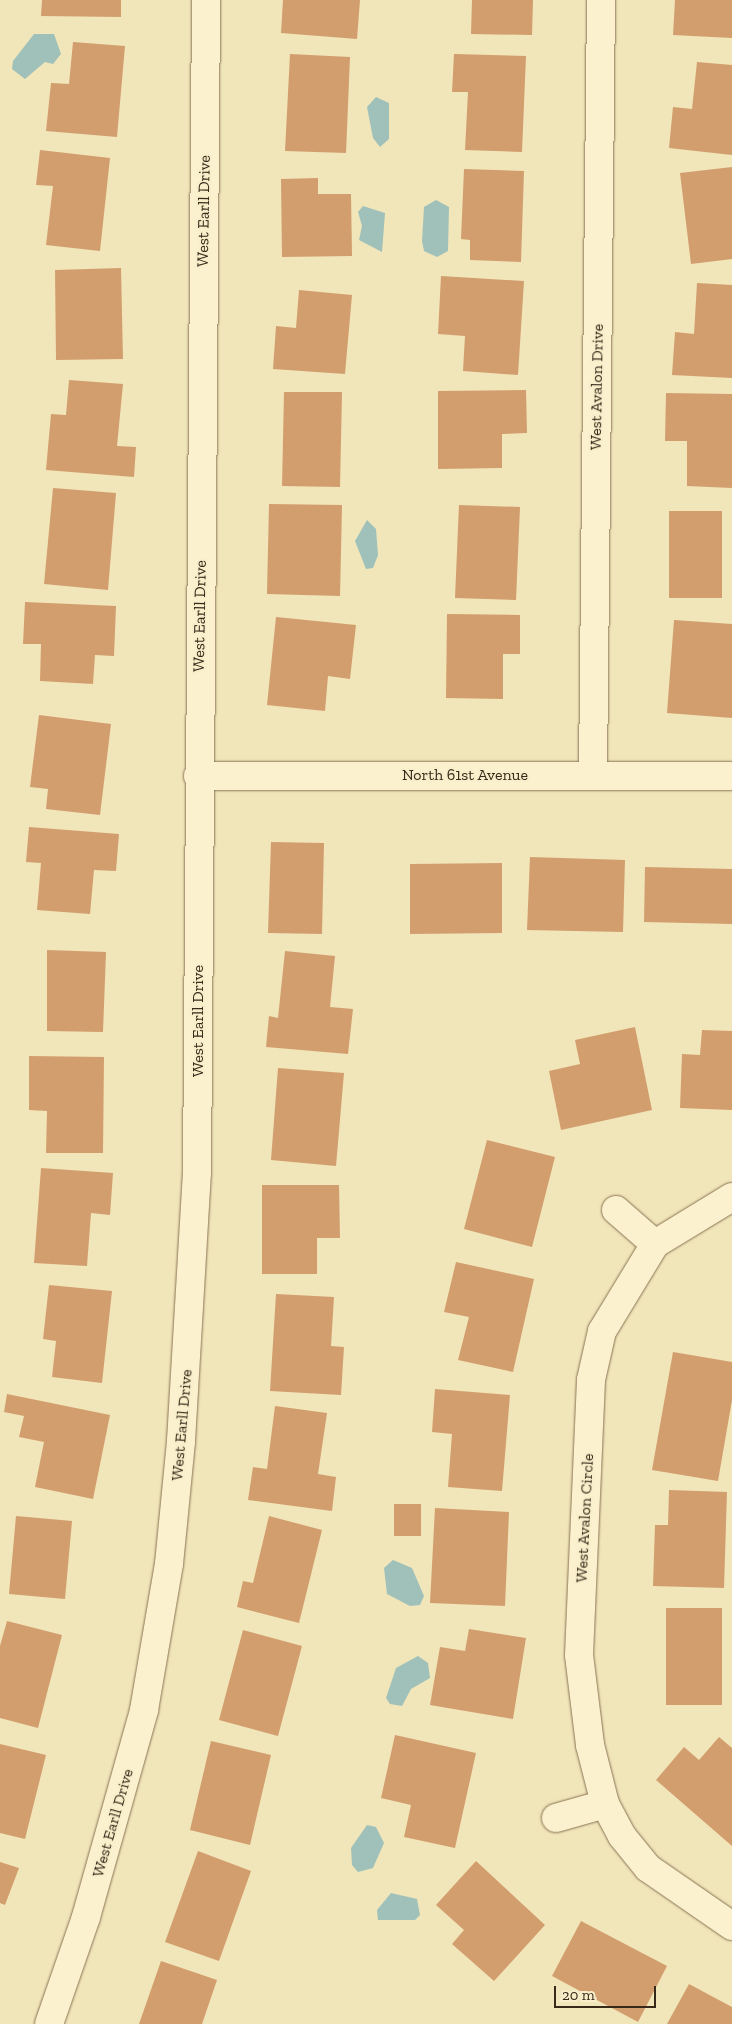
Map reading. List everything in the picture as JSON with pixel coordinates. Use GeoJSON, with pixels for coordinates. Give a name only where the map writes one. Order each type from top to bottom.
{"type":"FeatureCollection","features":[{"type":"Feature","properties":{"kind":"street","name":"West Earll Drive"},"geometry":{"type":"LineString","coordinates":[[49,2024],[86,1917],[144,1710],[169,1564],[198,1173],[198,776],[206,0]]}},
{"type":"Feature","properties":{"kind":"street","name":"West Avalon Drive"},"geometry":{"type":"LineString","coordinates":[[592,774],[600,0]]}},
{"type":"Feature","properties":{"kind":"street","name":"North 61st Avenue"},"geometry":{"type":"LineString","coordinates":[[198,776],[592,774],[732,776]]}},
{"type":"Feature","properties":{"kind":"street","name":"West Avalon Circle"},"geometry":{"type":"LineString","coordinates":[[732,1196],[655,1244],[602,1331],[591,1380],[579,1655],[590,1745],[605,1804],[648,1868],[732,1926]]}},
{"type":"Feature","properties":{"kind":"street"},"geometry":{"type":"LineString","coordinates":[[616,1210],[655,1244]]}},
{"type":"Feature","properties":{"kind":"street"},"geometry":{"type":"LineString","coordinates":[[556,1818],[605,1804]]}},
{"type":"Feature","properties":{"kind":"water"},"geometry":{"type":"Polygon","coordinates":[[[34,34],[54,34],[61,54],[53,64],[45,62],[25,79],[12,69],[13,61],[34,34]]]}},
{"type":"Feature","properties":{"kind":"water"},"geometry":{"type":"Polygon","coordinates":[[[376,97],[389,103],[389,139],[380,147],[373,138],[367,107],[376,97]]]}},
{"type":"Feature","properties":{"kind":"water"},"geometry":{"type":"Polygon","coordinates":[[[436,200],[449,207],[448,251],[437,257],[424,251],[422,241],[424,207],[436,200]]]}},
{"type":"Feature","properties":{"kind":"water"},"geometry":{"type":"Polygon","coordinates":[[[363,206],[385,213],[382,252],[359,240],[362,226],[358,212],[363,206]]]}},
{"type":"Feature","properties":{"kind":"water"},"geometry":{"type":"Polygon","coordinates":[[[367,520],[376,529],[378,555],[373,568],[366,569],[355,541],[367,520]]]}},
{"type":"Feature","properties":{"kind":"water"},"geometry":{"type":"Polygon","coordinates":[[[393,1560],[412,1568],[424,1596],[420,1605],[410,1606],[387,1594],[384,1568],[393,1560]]]}},
{"type":"Feature","properties":{"kind":"water"},"geometry":{"type":"Polygon","coordinates":[[[418,1656],[428,1663],[430,1678],[411,1689],[402,1706],[390,1704],[386,1698],[396,1668],[418,1656]]]}},
{"type":"Feature","properties":{"kind":"water"},"geometry":{"type":"Polygon","coordinates":[[[367,1825],[376,1827],[384,1843],[373,1868],[358,1872],[352,1865],[351,1848],[367,1825]]]}},
{"type":"Feature","properties":{"kind":"water"},"geometry":{"type":"Polygon","coordinates":[[[391,1893],[417,1899],[420,1915],[415,1920],[378,1920],[377,1910],[391,1893]]]}},
{"type":"Feature","properties":{"kind":"building"},"geometry":{"type":"Polygon","coordinates":[[[42,0],[121,0],[121,17],[41,16],[42,0]]]}},
{"type":"Feature","properties":{"kind":"building"},"geometry":{"type":"Polygon","coordinates":[[[283,0],[360,0],[357,39],[281,33],[283,0]]]}},
{"type":"Feature","properties":{"kind":"building"},"geometry":{"type":"Polygon","coordinates":[[[472,0],[533,0],[532,35],[471,34],[472,0]]]}},
{"type":"Feature","properties":{"kind":"building"},"geometry":{"type":"Polygon","coordinates":[[[675,0],[732,0],[732,38],[673,35],[675,0]]]}},
{"type":"Feature","properties":{"kind":"building"},"geometry":{"type":"Polygon","coordinates":[[[73,42],[125,46],[117,137],[46,131],[51,83],[69,84],[73,42]]]}},
{"type":"Feature","properties":{"kind":"building"},"geometry":{"type":"Polygon","coordinates":[[[290,54],[350,57],[346,153],[285,151],[290,54]]]}},
{"type":"Feature","properties":{"kind":"building"},"geometry":{"type":"Polygon","coordinates":[[[454,54],[526,56],[522,152],[465,150],[468,92],[452,92],[454,54]]]}},
{"type":"Feature","properties":{"kind":"building"},"geometry":{"type":"Polygon","coordinates":[[[697,62],[732,65],[732,155],[669,148],[673,107],[692,109],[697,62]]]}},
{"type":"Feature","properties":{"kind":"building"},"geometry":{"type":"Polygon","coordinates":[[[40,150],[110,158],[100,251],[46,245],[53,186],[36,185],[40,150]]]}},
{"type":"Feature","properties":{"kind":"building"},"geometry":{"type":"Polygon","coordinates":[[[732,167],[732,259],[691,264],[680,173],[732,167]]]}},
{"type":"Feature","properties":{"kind":"building"},"geometry":{"type":"Polygon","coordinates":[[[464,169],[524,171],[521,262],[470,260],[470,240],[461,239],[464,169]]]}},
{"type":"Feature","properties":{"kind":"building"},"geometry":{"type":"Polygon","coordinates":[[[318,178],[318,194],[351,194],[352,256],[282,257],[281,179],[318,178]]]}},
{"type":"Feature","properties":{"kind":"building"},"geometry":{"type":"Polygon","coordinates":[[[121,268],[123,359],[56,360],[55,270],[121,268]]]}},
{"type":"Feature","properties":{"kind":"building"},"geometry":{"type":"Polygon","coordinates":[[[441,276],[524,281],[518,375],[463,371],[465,336],[438,334],[441,276]]]}},
{"type":"Feature","properties":{"kind":"building"},"geometry":{"type":"Polygon","coordinates":[[[697,283],[732,285],[732,378],[672,375],[675,332],[694,334],[697,283]]]}},
{"type":"Feature","properties":{"kind":"building"},"geometry":{"type":"Polygon","coordinates":[[[299,290],[352,295],[345,374],[273,369],[276,326],[296,328],[299,290]]]}},
{"type":"Feature","properties":{"kind":"building"},"geometry":{"type":"Polygon","coordinates":[[[69,380],[123,384],[117,446],[136,447],[134,477],[46,470],[51,414],[66,415],[69,380]]]}},
{"type":"Feature","properties":{"kind":"building"},"geometry":{"type":"Polygon","coordinates":[[[526,390],[527,433],[502,434],[502,468],[438,469],[438,391],[526,390]]]}},
{"type":"Feature","properties":{"kind":"building"},"geometry":{"type":"Polygon","coordinates":[[[284,392],[342,392],[340,487],[282,486],[284,392]]]}},
{"type":"Feature","properties":{"kind":"building"},"geometry":{"type":"Polygon","coordinates":[[[666,393],[732,394],[732,488],[687,486],[687,441],[665,441],[666,393]]]}},
{"type":"Feature","properties":{"kind":"building"},"geometry":{"type":"Polygon","coordinates":[[[53,488],[116,493],[108,590],[44,584],[53,488]]]}},
{"type":"Feature","properties":{"kind":"building"},"geometry":{"type":"Polygon","coordinates":[[[269,504],[342,505],[340,596],[267,594],[269,504]]]}},
{"type":"Feature","properties":{"kind":"building"},"geometry":{"type":"Polygon","coordinates":[[[459,505],[520,507],[516,600],[455,598],[459,505]]]}},
{"type":"Feature","properties":{"kind":"building"},"geometry":{"type":"Polygon","coordinates":[[[669,511],[722,511],[722,598],[669,598],[669,511]]]}},
{"type":"Feature","properties":{"kind":"building"},"geometry":{"type":"Polygon","coordinates":[[[25,602],[116,606],[114,656],[95,655],[93,684],[40,681],[41,644],[23,644],[25,602]]]}},
{"type":"Feature","properties":{"kind":"building"},"geometry":{"type":"Polygon","coordinates":[[[447,614],[520,615],[520,654],[503,654],[503,699],[446,698],[447,614]]]}},
{"type":"Feature","properties":{"kind":"building"},"geometry":{"type":"Polygon","coordinates":[[[276,617],[356,625],[350,679],[328,676],[325,711],[267,705],[276,617]]]}},
{"type":"Feature","properties":{"kind":"building"},"geometry":{"type":"Polygon","coordinates":[[[674,620],[732,624],[732,718],[667,713],[674,620]]]}},
{"type":"Feature","properties":{"kind":"building"},"geometry":{"type":"Polygon","coordinates":[[[39,715],[111,724],[100,815],[46,809],[48,789],[30,787],[39,715]]]}},
{"type":"Feature","properties":{"kind":"building"},"geometry":{"type":"Polygon","coordinates":[[[29,827],[119,834],[116,871],[94,870],[90,914],[37,910],[41,863],[26,862],[29,827]]]}},
{"type":"Feature","properties":{"kind":"building"},"geometry":{"type":"Polygon","coordinates":[[[271,842],[324,843],[322,934],[268,933],[271,842]]]}},
{"type":"Feature","properties":{"kind":"building"},"geometry":{"type":"Polygon","coordinates":[[[530,857],[625,860],[623,932],[527,930],[530,857]]]}},
{"type":"Feature","properties":{"kind":"building"},"geometry":{"type":"Polygon","coordinates":[[[502,863],[502,933],[410,934],[410,864],[502,863]]]}},
{"type":"Feature","properties":{"kind":"building"},"geometry":{"type":"Polygon","coordinates":[[[645,867],[732,869],[732,924],[644,922],[645,867]]]}},
{"type":"Feature","properties":{"kind":"building"},"geometry":{"type":"Polygon","coordinates":[[[47,950],[106,952],[103,1032],[47,1031],[47,950]]]}},
{"type":"Feature","properties":{"kind":"building"},"geometry":{"type":"Polygon","coordinates":[[[285,951],[335,956],[330,1007],[353,1009],[348,1054],[266,1047],[269,1016],[278,1018],[285,951]]]}},
{"type":"Feature","properties":{"kind":"building"},"geometry":{"type":"Polygon","coordinates":[[[635,1027],[652,1110],[561,1130],[549,1071],[580,1064],[575,1040],[635,1027]]]}},
{"type":"Feature","properties":{"kind":"building"},"geometry":{"type":"Polygon","coordinates":[[[702,1030],[732,1031],[732,1110],[680,1108],[682,1054],[700,1055],[702,1030]]]}},
{"type":"Feature","properties":{"kind":"building"},"geometry":{"type":"Polygon","coordinates":[[[29,1056],[104,1057],[103,1153],[46,1153],[47,1111],[29,1110],[29,1056]]]}},
{"type":"Feature","properties":{"kind":"building"},"geometry":{"type":"Polygon","coordinates":[[[278,1068],[344,1073],[336,1166],[271,1160],[278,1068]]]}},
{"type":"Feature","properties":{"kind":"building"},"geometry":{"type":"Polygon","coordinates":[[[487,1140],[555,1157],[532,1247],[464,1229],[487,1140]]]}},
{"type":"Feature","properties":{"kind":"building"},"geometry":{"type":"Polygon","coordinates":[[[41,1168],[113,1173],[110,1215],[91,1213],[87,1266],[34,1263],[41,1168]]]}},
{"type":"Feature","properties":{"kind":"building"},"geometry":{"type":"Polygon","coordinates":[[[262,1185],[339,1185],[340,1238],[317,1238],[317,1274],[262,1274],[262,1185]]]}},
{"type":"Feature","properties":{"kind":"building"},"geometry":{"type":"Polygon","coordinates":[[[456,1262],[534,1279],[513,1372],[458,1360],[469,1317],[444,1312],[456,1262]]]}},
{"type":"Feature","properties":{"kind":"building"},"geometry":{"type":"Polygon","coordinates":[[[49,1285],[112,1291],[102,1383],[52,1377],[56,1341],[43,1339],[49,1285]]]}},
{"type":"Feature","properties":{"kind":"building"},"geometry":{"type":"Polygon","coordinates":[[[276,1294],[334,1297],[331,1346],[344,1347],[341,1395],[270,1391],[276,1294]]]}},
{"type":"Feature","properties":{"kind":"building"},"geometry":{"type":"Polygon","coordinates":[[[673,1352],[732,1362],[732,1400],[718,1481],[652,1470],[673,1352]]]}},
{"type":"Feature","properties":{"kind":"building"},"geometry":{"type":"Polygon","coordinates":[[[435,1389],[510,1395],[502,1491],[448,1487],[452,1434],[432,1432],[435,1389]]]}},
{"type":"Feature","properties":{"kind":"building"},"geometry":{"type":"Polygon","coordinates":[[[7,1394],[110,1415],[93,1499],[35,1487],[44,1442],[19,1437],[24,1416],[4,1412],[7,1394]]]}},
{"type":"Feature","properties":{"kind":"building"},"geometry":{"type":"Polygon","coordinates":[[[275,1406],[327,1413],[318,1474],[336,1477],[332,1511],[248,1500],[253,1467],[267,1469],[275,1406]]]}},
{"type":"Feature","properties":{"kind":"building"},"geometry":{"type":"Polygon","coordinates":[[[669,1490],[727,1492],[724,1588],[653,1586],[655,1525],[668,1525],[669,1490]]]}},
{"type":"Feature","properties":{"kind":"building"},"geometry":{"type":"Polygon","coordinates":[[[394,1504],[421,1504],[421,1536],[394,1536],[394,1504]]]}},
{"type":"Feature","properties":{"kind":"building"},"geometry":{"type":"Polygon","coordinates":[[[435,1508],[509,1512],[505,1606],[430,1603],[435,1508]]]}},
{"type":"Feature","properties":{"kind":"building"},"geometry":{"type":"Polygon","coordinates":[[[16,1516],[72,1521],[65,1599],[9,1594],[16,1516]]]}},
{"type":"Feature","properties":{"kind":"building"},"geometry":{"type":"Polygon","coordinates":[[[269,1516],[322,1530],[299,1623],[237,1607],[243,1581],[253,1583],[269,1516]]]}},
{"type":"Feature","properties":{"kind":"building"},"geometry":{"type":"Polygon","coordinates":[[[666,1608],[722,1608],[722,1705],[666,1705],[666,1608]]]}},
{"type":"Feature","properties":{"kind":"building"},"geometry":{"type":"Polygon","coordinates":[[[7,1621],[62,1635],[38,1728],[0,1718],[0,1646],[7,1621]]]}},
{"type":"Feature","properties":{"kind":"building"},"geometry":{"type":"Polygon","coordinates":[[[469,1629],[526,1638],[513,1719],[430,1705],[440,1647],[465,1651],[469,1629]]]}},
{"type":"Feature","properties":{"kind":"building"},"geometry":{"type":"Polygon","coordinates":[[[243,1630],[302,1646],[278,1736],[219,1720],[243,1630]]]}},
{"type":"Feature","properties":{"kind":"building"},"geometry":{"type":"Polygon","coordinates":[[[395,1735],[476,1753],[455,1848],[404,1837],[411,1805],[381,1798],[395,1735]]]}},
{"type":"Feature","properties":{"kind":"building"},"geometry":{"type":"Polygon","coordinates":[[[719,1737],[732,1748],[732,1846],[656,1780],[684,1747],[699,1760],[719,1737]]]}},
{"type":"Feature","properties":{"kind":"building"},"geometry":{"type":"Polygon","coordinates":[[[211,1741],[271,1755],[250,1845],[190,1830],[211,1741]]]}},
{"type":"Feature","properties":{"kind":"building"},"geometry":{"type":"Polygon","coordinates":[[[0,1744],[46,1755],[25,1839],[0,1833],[0,1744]]]}},
{"type":"Feature","properties":{"kind":"building"},"geometry":{"type":"Polygon","coordinates":[[[198,1851],[251,1871],[219,1961],[165,1942],[198,1851]]]}},
{"type":"Feature","properties":{"kind":"building"},"geometry":{"type":"Polygon","coordinates":[[[476,1861],[545,1925],[494,1981],[452,1944],[464,1930],[436,1905],[476,1861]]]}},
{"type":"Feature","properties":{"kind":"building"},"geometry":{"type":"Polygon","coordinates":[[[0,1862],[19,1868],[5,1905],[0,1903],[0,1862]]]}},
{"type":"Feature","properties":{"kind":"building"},"geometry":{"type":"Polygon","coordinates":[[[581,1921],[667,1966],[638,2022],[552,1976],[581,1921]]]}},
{"type":"Feature","properties":{"kind":"building"},"geometry":{"type":"Polygon","coordinates":[[[161,1961],[217,1980],[202,2024],[139,2024],[161,1961]]]}},
{"type":"Feature","properties":{"kind":"building"},"geometry":{"type":"Polygon","coordinates":[[[689,1984],[732,2007],[732,2024],[667,2024],[689,1984]]]}}]}
